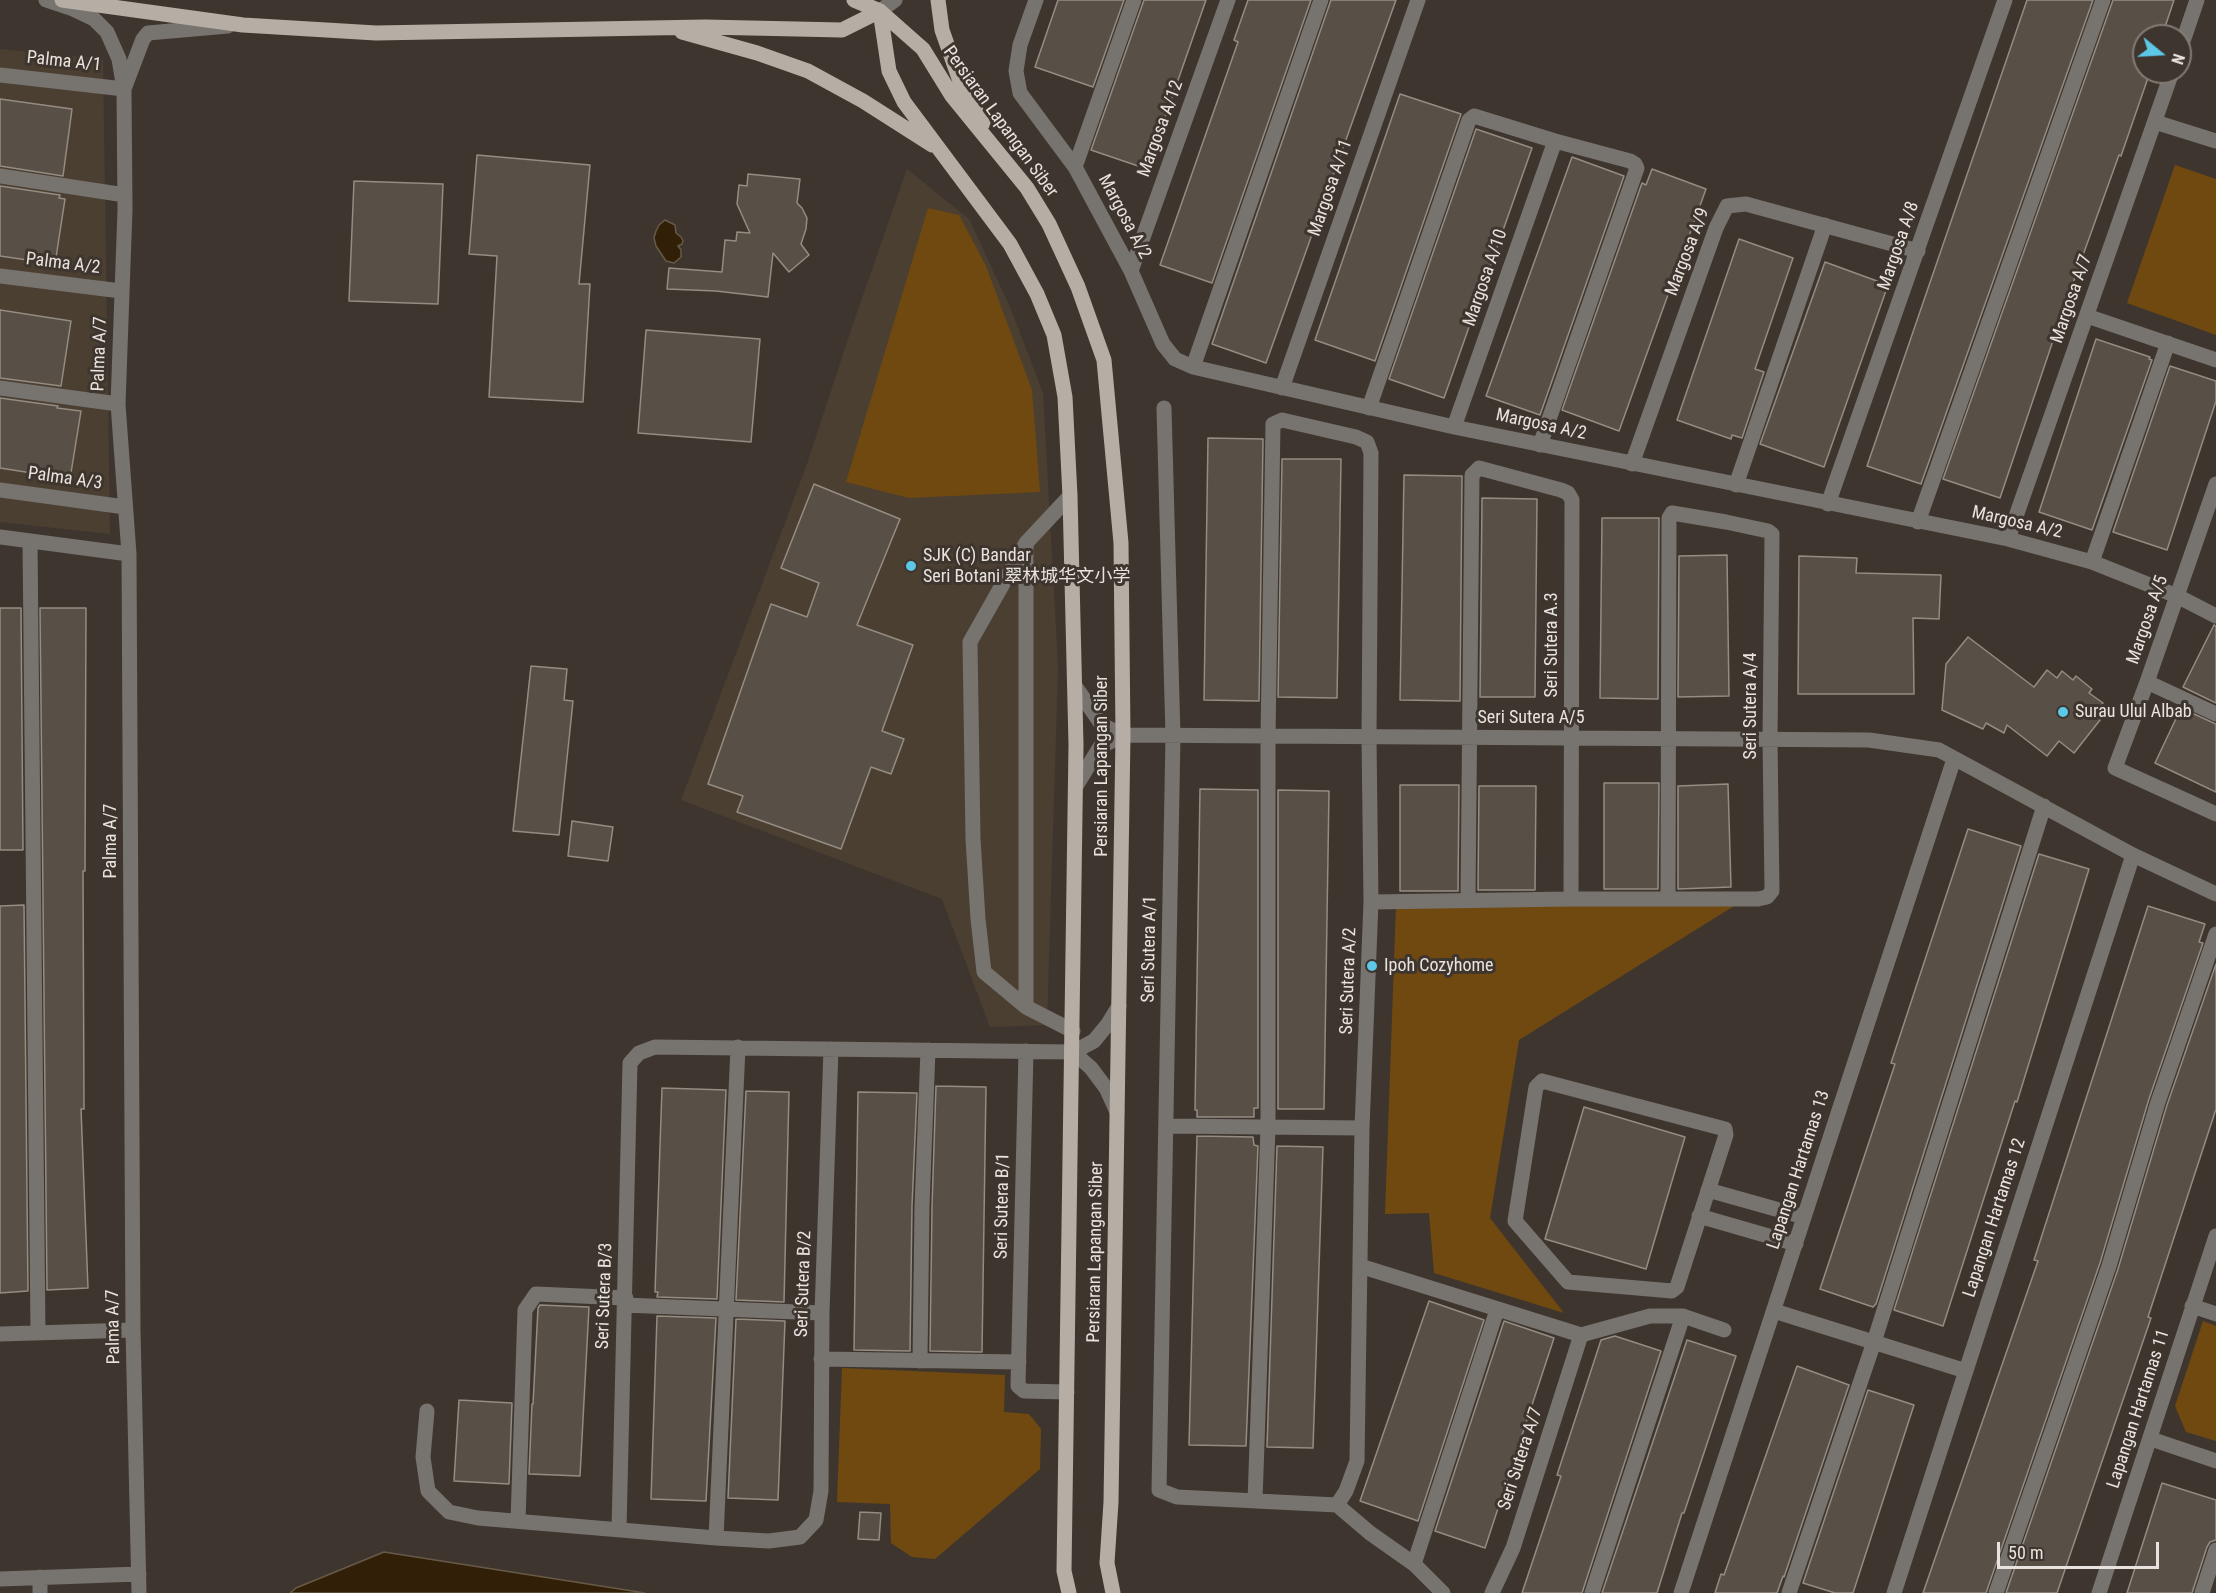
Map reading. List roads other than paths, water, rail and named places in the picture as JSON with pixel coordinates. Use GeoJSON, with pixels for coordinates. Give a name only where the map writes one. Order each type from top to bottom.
{"type":"FeatureCollection","features":[{"type":"Feature","properties":{"kind":"main road"},"geometry":{"type":"LineString","coordinates":[[62,0],[243,25],[376,33],[665,28],[842,30],[880,6]]}},
{"type":"Feature","properties":{"kind":"main road","name":"Persiaran Lapangan Siber"},"geometry":{"type":"LineString","coordinates":[[854,0],[880,6],[923,49],[952,96],[1027,188],[1049,224],[1078,287],[1104,360],[1121,543],[1123,735],[1111,1490],[1107,1563],[1113,1593]]}},
{"type":"Feature","properties":{"kind":"main road"},"geometry":{"type":"LineString","coordinates":[[938,0],[942,30],[961,84],[1000,155]]}},
{"type":"Feature","properties":{"kind":"main road","name":"Persiaran Lapangan Siber"},"geometry":{"type":"LineString","coordinates":[[880,6],[889,72],[904,102],[1010,244],[1037,294],[1054,335],[1065,397],[1070,496],[1076,786],[1064,1571],[1069,1593]]}},
{"type":"Feature","properties":{"kind":"main road"},"geometry":{"type":"LineString","coordinates":[[665,28],[757,53],[808,71],[863,101],[939,150]]}},
{"type":"Feature","properties":{"kind":"street","name":"Palma A/7"},"geometry":{"type":"LineString","coordinates":[[45,0],[94,19],[107,33],[119,59],[123,89],[124,195],[118,404],[129,554],[133,1330],[139,1593]]}},
{"type":"Feature","properties":{"kind":"street"},"geometry":{"type":"LineString","coordinates":[[880,6],[895,0]]}},
{"type":"Feature","properties":{"kind":"street","name":"Margosa A/2"},"geometry":{"type":"LineString","coordinates":[[1036,0],[1020,45],[1016,71],[1020,93],[1075,167],[1131,271],[1163,344],[1175,359],[1193,366],[1282,388],[1454,427],[1736,486],[2008,539],[2092,562],[2177,596],[2216,616]]}},
{"type":"Feature","properties":{"kind":"street"},"geometry":{"type":"LineString","coordinates":[[1075,167],[1134,0]]}},
{"type":"Feature","properties":{"kind":"street","name":"Margosa A/12"},"geometry":{"type":"LineString","coordinates":[[1131,271],[1228,0]]}},
{"type":"Feature","properties":{"kind":"street"},"geometry":{"type":"LineString","coordinates":[[1193,366],[1321,0]]}},
{"type":"Feature","properties":{"kind":"street","name":"Margosa A/11"},"geometry":{"type":"LineString","coordinates":[[1282,388],[1418,0]]}},
{"type":"Feature","properties":{"kind":"street","name":"Margosa A/8"},"geometry":{"type":"LineString","coordinates":[[1828,504],[2005,0]]}},
{"type":"Feature","properties":{"kind":"street"},"geometry":{"type":"LineString","coordinates":[[1918,522],[2103,0]]}},
{"type":"Feature","properties":{"kind":"street"},"geometry":{"type":"LineString","coordinates":[[2189,24],[2197,0]]}},
{"type":"Feature","properties":{"kind":"street","name":"Palma A/7"},"geometry":{"type":"LineString","coordinates":[[123,89],[143,39],[148,33],[243,25]]}},
{"type":"Feature","properties":{"kind":"street","name":"Palma A/1"},"geometry":{"type":"LineString","coordinates":[[0,75],[123,89]]}},
{"type":"Feature","properties":{"kind":"street","name":"Margosa A/7"},"geometry":{"type":"LineString","coordinates":[[2008,539],[2168,84]]}},
{"type":"Feature","properties":{"kind":"street"},"geometry":{"type":"LineString","coordinates":[[1369,408],[1469,120],[1474,116],[1630,161],[1637,168],[1540,445]]}},
{"type":"Feature","properties":{"kind":"street"},"geometry":{"type":"LineString","coordinates":[[2155,122],[2216,141]]}},
{"type":"Feature","properties":{"kind":"street","name":"Margosa A/10"},"geometry":{"type":"LineString","coordinates":[[1454,427],[1555,141]]}},
{"type":"Feature","properties":{"kind":"street"},"geometry":{"type":"LineString","coordinates":[[0,176],[124,195]]}},
{"type":"Feature","properties":{"kind":"street","name":"Margosa A/9"},"geometry":{"type":"LineString","coordinates":[[1632,464],[1716,228],[1727,206],[1746,204],[1918,251]]}},
{"type":"Feature","properties":{"kind":"street"},"geometry":{"type":"LineString","coordinates":[[1736,486],[1826,225]]}},
{"type":"Feature","properties":{"kind":"street","name":"Palma A/2"},"geometry":{"type":"LineString","coordinates":[[0,276],[121,291]]}},
{"type":"Feature","properties":{"kind":"street"},"geometry":{"type":"LineString","coordinates":[[2087,316],[2216,360]]}},
{"type":"Feature","properties":{"kind":"street"},"geometry":{"type":"LineString","coordinates":[[2092,562],[2168,343]]}},
{"type":"Feature","properties":{"kind":"street"},"geometry":{"type":"LineString","coordinates":[[0,388],[118,404]]}},
{"type":"Feature","properties":{"kind":"street","name":"Seri Sutera A/1"},"geometry":{"type":"LineString","coordinates":[[1164,408],[1173,736],[1159,1490],[1177,1497],[1256,1501]]}},
{"type":"Feature","properties":{"kind":"street","name":"Seri Sutera A/2"},"geometry":{"type":"LineString","coordinates":[[1268,736],[1273,424],[1282,420],[1356,437],[1367,442],[1371,453],[1369,737],[1371,902],[1362,1128],[1357,1461],[1347,1491],[1338,1505]]}},
{"type":"Feature","properties":{"kind":"street","name":"Seri Sutera A.3"},"geometry":{"type":"LineString","coordinates":[[1470,737],[1472,475],[1479,468],[1561,490],[1568,493],[1572,500],[1571,899]]}},
{"type":"Feature","properties":{"kind":"street","name":"Margosa A/5"},"geometry":{"type":"LineString","coordinates":[[2216,484],[2115,768],[2216,814]]}},
{"type":"Feature","properties":{"kind":"street","name":"Palma A/3"},"geometry":{"type":"LineString","coordinates":[[0,490],[125,507]]}},
{"type":"Feature","properties":{"kind":"street"},"geometry":{"type":"LineString","coordinates":[[1070,496],[1026,543],[970,642],[974,839],[984,972],[1026,1007],[1072,1031]]}},
{"type":"Feature","properties":{"kind":"street","name":"Seri Sutera A/4"},"geometry":{"type":"LineString","coordinates":[[1668,738],[1669,518],[1672,513],[1768,531],[1772,534],[1770,739],[1772,891],[1767,897],[1758,899],[1668,899]]}},
{"type":"Feature","properties":{"kind":"street"},"geometry":{"type":"LineString","coordinates":[[0,537],[129,554]]}},
{"type":"Feature","properties":{"kind":"street"},"geometry":{"type":"LineString","coordinates":[[30,541],[38,1333]]}},
{"type":"Feature","properties":{"kind":"street"},"geometry":{"type":"LineString","coordinates":[[1026,543],[1026,1007]]}},
{"type":"Feature","properties":{"kind":"street"},"geometry":{"type":"LineString","coordinates":[[2147,682],[2216,714]]}},
{"type":"Feature","properties":{"kind":"street"},"geometry":{"type":"LineString","coordinates":[[1075,686],[1102,725],[1123,735]]}},
{"type":"Feature","properties":{"kind":"street"},"geometry":{"type":"LineString","coordinates":[[1076,786],[1100,747],[1123,735]]}},
{"type":"Feature","properties":{"kind":"street","name":"Seri Sutera A/5"},"geometry":{"type":"LineString","coordinates":[[1123,735],[1869,740],[1939,750],[1954,759]]}},
{"type":"Feature","properties":{"kind":"street"},"geometry":{"type":"LineString","coordinates":[[1268,736],[1268,1127],[1256,1501],[1338,1505],[1370,1533],[1414,1564],[1443,1593]]}},
{"type":"Feature","properties":{"kind":"street"},"geometry":{"type":"LineString","coordinates":[[1468,901],[1470,737]]}},
{"type":"Feature","properties":{"kind":"street"},"geometry":{"type":"LineString","coordinates":[[1371,902],[1668,899],[1668,738]]}},
{"type":"Feature","properties":{"kind":"street"},"geometry":{"type":"LineString","coordinates":[[1954,759],[2133,855],[2216,894]]}},
{"type":"Feature","properties":{"kind":"street","name":"Lapangan Hartamas 13"},"geometry":{"type":"LineString","coordinates":[[1681,1593],[1954,759]]}},
{"type":"Feature","properties":{"kind":"street"},"geometry":{"type":"LineString","coordinates":[[1789,1593],[1874,1342],[2044,806]]}},
{"type":"Feature","properties":{"kind":"street","name":"Lapangan Hartamas 12"},"geometry":{"type":"LineString","coordinates":[[1893,1593],[2133,855]]}},
{"type":"Feature","properties":{"kind":"street"},"geometry":{"type":"LineString","coordinates":[[1996,1593],[2109,1266],[2158,1102],[2216,934]]}},
{"type":"Feature","properties":{"kind":"street"},"geometry":{"type":"LineString","coordinates":[[427,1411],[423,1457],[428,1491],[449,1512],[478,1518],[716,1538],[738,1047],[1073,1052],[1094,1041],[1119,1006]]}},
{"type":"Feature","properties":{"kind":"street","name":"Seri Sutera B/3"},"geometry":{"type":"LineString","coordinates":[[619,1529],[630,1063],[639,1053],[655,1047],[738,1047]]}},
{"type":"Feature","properties":{"kind":"street","name":"Seri Sutera B/2"},"geometry":{"type":"LineString","coordinates":[[716,1538],[769,1541],[800,1537],[816,1520],[821,1491],[822,1313],[831,1048]]}},
{"type":"Feature","properties":{"kind":"street"},"geometry":{"type":"LineString","coordinates":[[920,1361],[922,1206],[928,1050]]}},
{"type":"Feature","properties":{"kind":"street","name":"Seri Sutera B/1"},"geometry":{"type":"LineString","coordinates":[[1026,1051],[1018,1386],[1024,1391],[1066,1392]]}},
{"type":"Feature","properties":{"kind":"street"},"geometry":{"type":"LineString","coordinates":[[1073,1052],[1106,1088],[1118,1112]]}},
{"type":"Feature","properties":{"kind":"street"},"geometry":{"type":"LineString","coordinates":[[1542,1081],[1725,1129],[1726,1135],[1699,1216],[1677,1287],[1672,1291],[1568,1282],[1515,1221],[1536,1087],[1542,1081]]}},
{"type":"Feature","properties":{"kind":"street"},"geometry":{"type":"LineString","coordinates":[[1167,1126],[1362,1128]]}},
{"type":"Feature","properties":{"kind":"street"},"geometry":{"type":"LineString","coordinates":[[1708,1190],[1804,1217]]}},
{"type":"Feature","properties":{"kind":"street"},"geometry":{"type":"LineString","coordinates":[[1699,1216],[1796,1244]]}},
{"type":"Feature","properties":{"kind":"street","name":"Lapangan Hartamas 11"},"geometry":{"type":"LineString","coordinates":[[2099,1593],[2216,1236]]}},
{"type":"Feature","properties":{"kind":"street"},"geometry":{"type":"LineString","coordinates":[[1360,1266],[1581,1335],[1650,1316],[1683,1316],[1724,1330]]}},
{"type":"Feature","properties":{"kind":"street"},"geometry":{"type":"LineString","coordinates":[[518,1521],[525,1310],[536,1294],[726,1310],[822,1313]]}},
{"type":"Feature","properties":{"kind":"street"},"geometry":{"type":"LineString","coordinates":[[2192,1306],[2216,1314]]}},
{"type":"Feature","properties":{"kind":"street"},"geometry":{"type":"LineString","coordinates":[[1414,1564],[1497,1310]]}},
{"type":"Feature","properties":{"kind":"street"},"geometry":{"type":"LineString","coordinates":[[1774,1311],[1966,1371]]}},
{"type":"Feature","properties":{"kind":"street"},"geometry":{"type":"LineString","coordinates":[[1592,1593],[1683,1316]]}},
{"type":"Feature","properties":{"kind":"street"},"geometry":{"type":"LineString","coordinates":[[0,1334],[133,1330]]}},
{"type":"Feature","properties":{"kind":"street","name":"Seri Sutera A/7"},"geometry":{"type":"LineString","coordinates":[[1492,1593],[1513,1548],[1581,1335]]}},
{"type":"Feature","properties":{"kind":"street"},"geometry":{"type":"LineString","coordinates":[[821,1359],[1019,1362]]}},
{"type":"Feature","properties":{"kind":"street"},"geometry":{"type":"LineString","coordinates":[[2151,1439],[2216,1461]]}},
{"type":"Feature","properties":{"kind":"street"},"geometry":{"type":"LineString","coordinates":[[2202,1593],[2216,1550]]}},
{"type":"Feature","properties":{"kind":"street"},"geometry":{"type":"LineString","coordinates":[[0,1579],[139,1574]]}},
{"type":"Feature","properties":{"kind":"street"},"geometry":{"type":"LineString","coordinates":[[40,1577],[40,1593]]}},
{"type":"Feature","properties":{"kind":"place","name":"SJK (C) Bandar Seri Botani 翠林城华文小学"},"geometry":{"type":"Point","coordinates":[911,566]}},
{"type":"Feature","properties":{"kind":"place","name":"Surau Ulul Albab"},"geometry":{"type":"Point","coordinates":[2063,712]}},
{"type":"Feature","properties":{"kind":"place","name":"Ipoh Cozyhome"},"geometry":{"type":"Point","coordinates":[1372,966]}}]}
